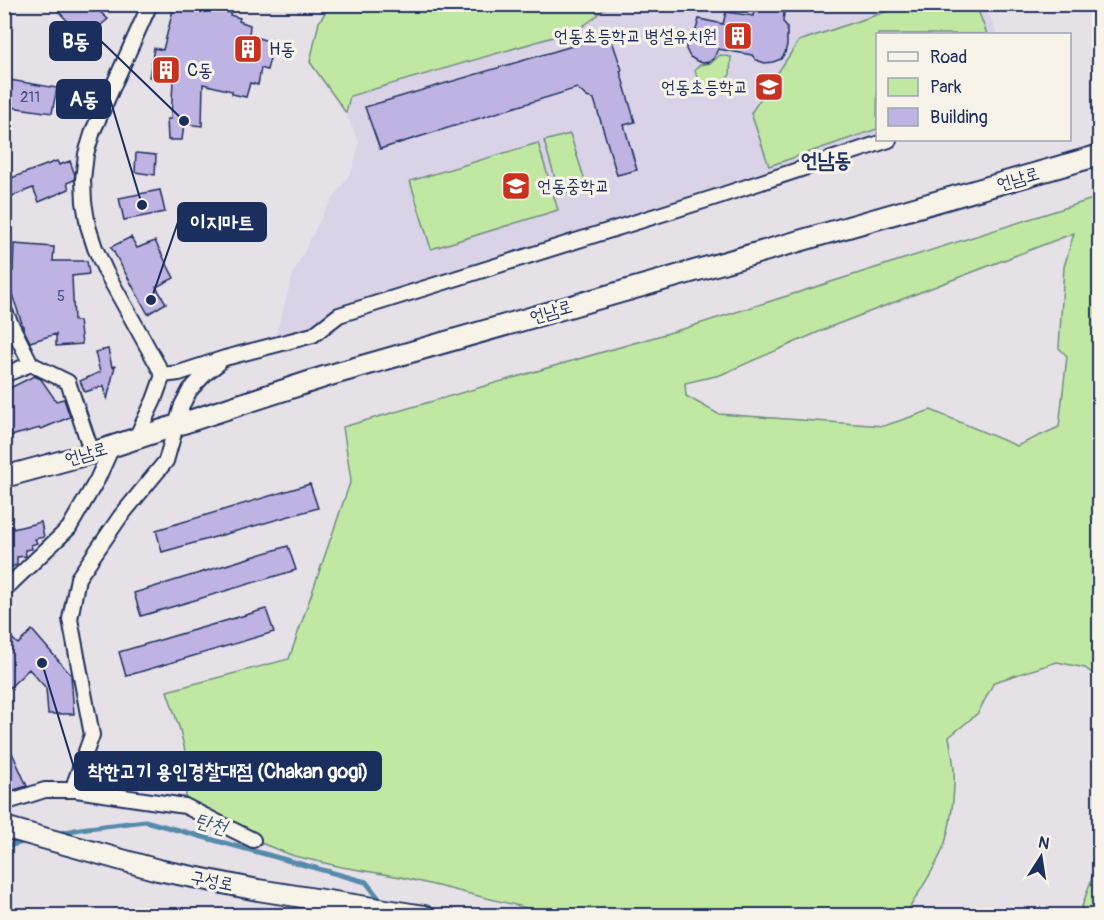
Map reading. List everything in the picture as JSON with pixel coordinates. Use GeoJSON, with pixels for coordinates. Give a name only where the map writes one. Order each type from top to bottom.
{"type":"FeatureCollection","features":[{"type":"Feature","properties":{"kind":"main road","name":"언남로"},"geometry":{"type":"LineString","coordinates":[[4,477],[112,447],[327,376],[1100,155]]}},
{"type":"Feature","properties":{"kind":"main road","name":"구성로"},"geometry":{"type":"LineString","coordinates":[[4,827],[158,870],[258,890],[424,915]]}},
{"type":"Feature","properties":{"kind":"street"},"geometry":{"type":"LineString","coordinates":[[136,438],[163,375],[95,248],[88,226],[83,180],[86,154],[93,131],[150,4]]}},
{"type":"Feature","properties":{"kind":"street"},"geometry":{"type":"LineString","coordinates":[[163,375],[179,373],[225,358],[313,335],[339,315],[887,141]]}},
{"type":"Feature","properties":{"kind":"street"},"geometry":{"type":"LineString","coordinates":[[4,310],[31,364],[68,382],[92,453]]}},
{"type":"Feature","properties":{"kind":"street"},"geometry":{"type":"LineString","coordinates":[[72,790],[92,735],[70,619],[78,578],[120,517],[166,461],[182,405],[190,390],[225,358]]}},
{"type":"Feature","properties":{"kind":"street"},"geometry":{"type":"LineString","coordinates":[[4,375],[31,364]]}},
{"type":"Feature","properties":{"kind":"street"},"geometry":{"type":"LineString","coordinates":[[4,590],[69,528],[97,480],[112,447]]}},
{"type":"Feature","properties":{"kind":"street"},"geometry":{"type":"LineString","coordinates":[[4,803],[45,790],[72,790],[185,806],[253,840]]}},
{"type":"Feature","properties":{"kind":"shaded area","name":"언동중학교"},"geometry":{"type":"Polygon","coordinates":[[[608,5],[985,5],[997,33],[876,33],[876,141],[340,315],[313,335],[273,346],[293,274],[324,212],[353,169],[359,143],[346,113],[350,96],[577,30],[608,5]]]}},
{"type":"Feature","properties":{"kind":"green space"},"geometry":{"type":"Polygon","coordinates":[[[330,5],[608,5],[577,30],[350,96],[346,113],[310,62],[319,22],[330,5]]]}},
{"type":"Feature","properties":{"kind":"green space"},"geometry":{"type":"Polygon","coordinates":[[[906,5],[976,5],[987,33],[876,33],[876,129],[769,166],[751,113],[799,41],[906,5]]]}},
{"type":"Feature","properties":{"kind":"green space"},"geometry":{"type":"Polygon","coordinates":[[[720,55],[731,57],[730,75],[708,95],[700,89],[695,70],[700,65],[711,63],[720,55]]]}},
{"type":"Feature","properties":{"kind":"green space"},"geometry":{"type":"Polygon","coordinates":[[[570,134],[587,187],[560,195],[544,141],[570,134]]]}},
{"type":"Feature","properties":{"kind":"green space"},"geometry":{"type":"Polygon","coordinates":[[[538,143],[558,210],[431,249],[410,181],[538,143]]]}},
{"type":"Feature","properties":{"kind":"green space"},"geometry":{"type":"Polygon","coordinates":[[[1099,197],[1099,678],[1085,668],[1057,662],[994,682],[978,713],[949,737],[954,778],[948,833],[938,860],[905,915],[556,915],[401,877],[294,856],[253,840],[185,806],[188,763],[167,691],[289,659],[351,480],[343,427],[686,328],[1099,197]],[[1074,233],[830,327],[720,375],[685,383],[686,396],[718,414],[884,426],[931,410],[1017,446],[1059,427],[1067,356],[1059,348],[1064,267],[1074,233]]]}},
{"type":"Feature","properties":{"kind":"green space"},"geometry":{"type":"Polygon","coordinates":[[[1099,858],[1099,915],[1079,915],[1099,858]]]}},
{"type":"Feature","properties":{"kind":"building"},"geometry":{"type":"Polygon","coordinates":[[[68,4],[91,4],[108,19],[85,39],[59,12],[68,4]]]}},
{"type":"Feature","properties":{"kind":"building","name":"언동초등학교 병설유치원"},"geometry":{"type":"Polygon","coordinates":[[[755,4],[785,4],[783,22],[787,26],[787,45],[781,59],[765,63],[756,60],[752,55],[718,49],[714,58],[709,62],[703,63],[690,57],[686,49],[686,41],[696,30],[699,19],[723,24],[726,12],[753,16],[755,4]]]}},
{"type":"Feature","properties":{"kind":"building"},"geometry":{"type":"Polygon","coordinates":[[[187,5],[231,13],[230,15],[240,18],[239,21],[250,25],[249,35],[274,43],[267,70],[261,68],[258,85],[250,83],[246,97],[203,84],[202,126],[184,124],[182,140],[168,140],[167,119],[171,119],[173,81],[149,77],[154,48],[163,50],[174,6],[185,9],[187,5]]]}},
{"type":"Feature","properties":{"kind":"building"},"geometry":{"type":"Polygon","coordinates":[[[610,35],[622,70],[620,71],[635,122],[624,125],[637,170],[617,175],[594,99],[587,97],[577,88],[380,149],[365,107],[610,35]]]}},
{"type":"Feature","properties":{"kind":"building"},"geometry":{"type":"Polygon","coordinates":[[[4,79],[57,88],[52,113],[4,106],[4,79]]]}},
{"type":"Feature","properties":{"kind":"building"},"geometry":{"type":"Polygon","coordinates":[[[136,153],[156,155],[155,175],[135,172],[136,153]]]}},
{"type":"Feature","properties":{"kind":"building"},"geometry":{"type":"Polygon","coordinates":[[[57,161],[59,165],[70,161],[75,175],[74,180],[67,183],[69,189],[39,202],[33,188],[12,196],[6,180],[57,161]]]}},
{"type":"Feature","properties":{"kind":"building"},"geometry":{"type":"Polygon","coordinates":[[[160,190],[165,212],[124,220],[119,198],[160,190]]]}},
{"type":"Feature","properties":{"kind":"building"},"geometry":{"type":"Polygon","coordinates":[[[131,237],[137,248],[155,241],[174,278],[156,287],[166,303],[148,314],[111,247],[131,237]]]}},
{"type":"Feature","properties":{"kind":"building"},"geometry":{"type":"Polygon","coordinates":[[[14,244],[54,247],[53,261],[87,261],[89,274],[72,276],[74,321],[79,321],[82,344],[56,346],[56,334],[30,342],[4,271],[13,271],[14,244]]]}},
{"type":"Feature","properties":{"kind":"building"},"geometry":{"type":"Polygon","coordinates":[[[108,349],[112,367],[115,366],[107,400],[104,386],[85,392],[80,381],[100,372],[95,352],[108,349]]]}},
{"type":"Feature","properties":{"kind":"building"},"geometry":{"type":"Polygon","coordinates":[[[34,376],[41,379],[56,401],[64,399],[70,417],[41,429],[7,437],[4,429],[4,391],[34,376]]]}},
{"type":"Feature","properties":{"kind":"building"},"geometry":{"type":"Polygon","coordinates":[[[310,484],[318,508],[162,552],[156,530],[310,484]]]}},
{"type":"Feature","properties":{"kind":"building"},"geometry":{"type":"Polygon","coordinates":[[[41,522],[44,537],[35,539],[37,543],[31,545],[32,549],[25,550],[26,556],[17,557],[17,565],[4,569],[4,528],[13,527],[13,529],[41,522]]]}},
{"type":"Feature","properties":{"kind":"building"},"geometry":{"type":"Polygon","coordinates":[[[288,546],[296,570],[141,616],[134,593],[288,546]]]}},
{"type":"Feature","properties":{"kind":"building"},"geometry":{"type":"Polygon","coordinates":[[[266,609],[274,632],[126,676],[119,652],[266,609]]]}},
{"type":"Feature","properties":{"kind":"building"},"geometry":{"type":"Polygon","coordinates":[[[32,630],[71,675],[74,714],[48,714],[46,688],[29,669],[4,693],[4,631],[18,644],[32,630]]]}},
{"type":"Feature","properties":{"kind":"building"},"geometry":{"type":"Polygon","coordinates":[[[4,735],[27,786],[4,793],[4,735]]]}},
{"type":"Feature","properties":{"kind":"waterway","name":"탄천"},"geometry":{"type":"LineString","coordinates":[[57,834],[145,821],[366,882],[384,905]]}},
{"type":"Feature","properties":{"kind":"waterway","name":"탄천"},"geometry":{"type":"LineString","coordinates":[[4,847],[27,841]]}},
{"type":"Feature","properties":{"kind":"place","name":"언동초등학교 병설유치원"},"geometry":{"type":"Point","coordinates":[738,36]}},
{"type":"Feature","properties":{"kind":"place","name":"H동"},"geometry":{"type":"Point","coordinates":[248,49]}},
{"type":"Feature","properties":{"kind":"place","name":"C동"},"geometry":{"type":"Point","coordinates":[166,70]}},
{"type":"Feature","properties":{"kind":"place","name":"언동초등학교"},"geometry":{"type":"Point","coordinates":[769,87]}},
{"type":"Feature","properties":{"kind":"place","name":"B동"},"geometry":{"type":"Point","coordinates":[184,121]}},
{"type":"Feature","properties":{"kind":"place","name":"언동중학교"},"geometry":{"type":"Point","coordinates":[516,186]}},
{"type":"Feature","properties":{"kind":"place","name":"A동"},"geometry":{"type":"Point","coordinates":[142,205]}},
{"type":"Feature","properties":{"kind":"place","name":"이지마트"},"geometry":{"type":"Point","coordinates":[151,300]}},
{"type":"Feature","properties":{"kind":"place","name":"착한고기 용인경찰대점 (Chakan gogi)"},"geometry":{"type":"Point","coordinates":[42,663]}},
{"type":"Feature","properties":{"kind":"district","name":"언남동"},"geometry":{"type":"Point","coordinates":[826,160]}}]}
